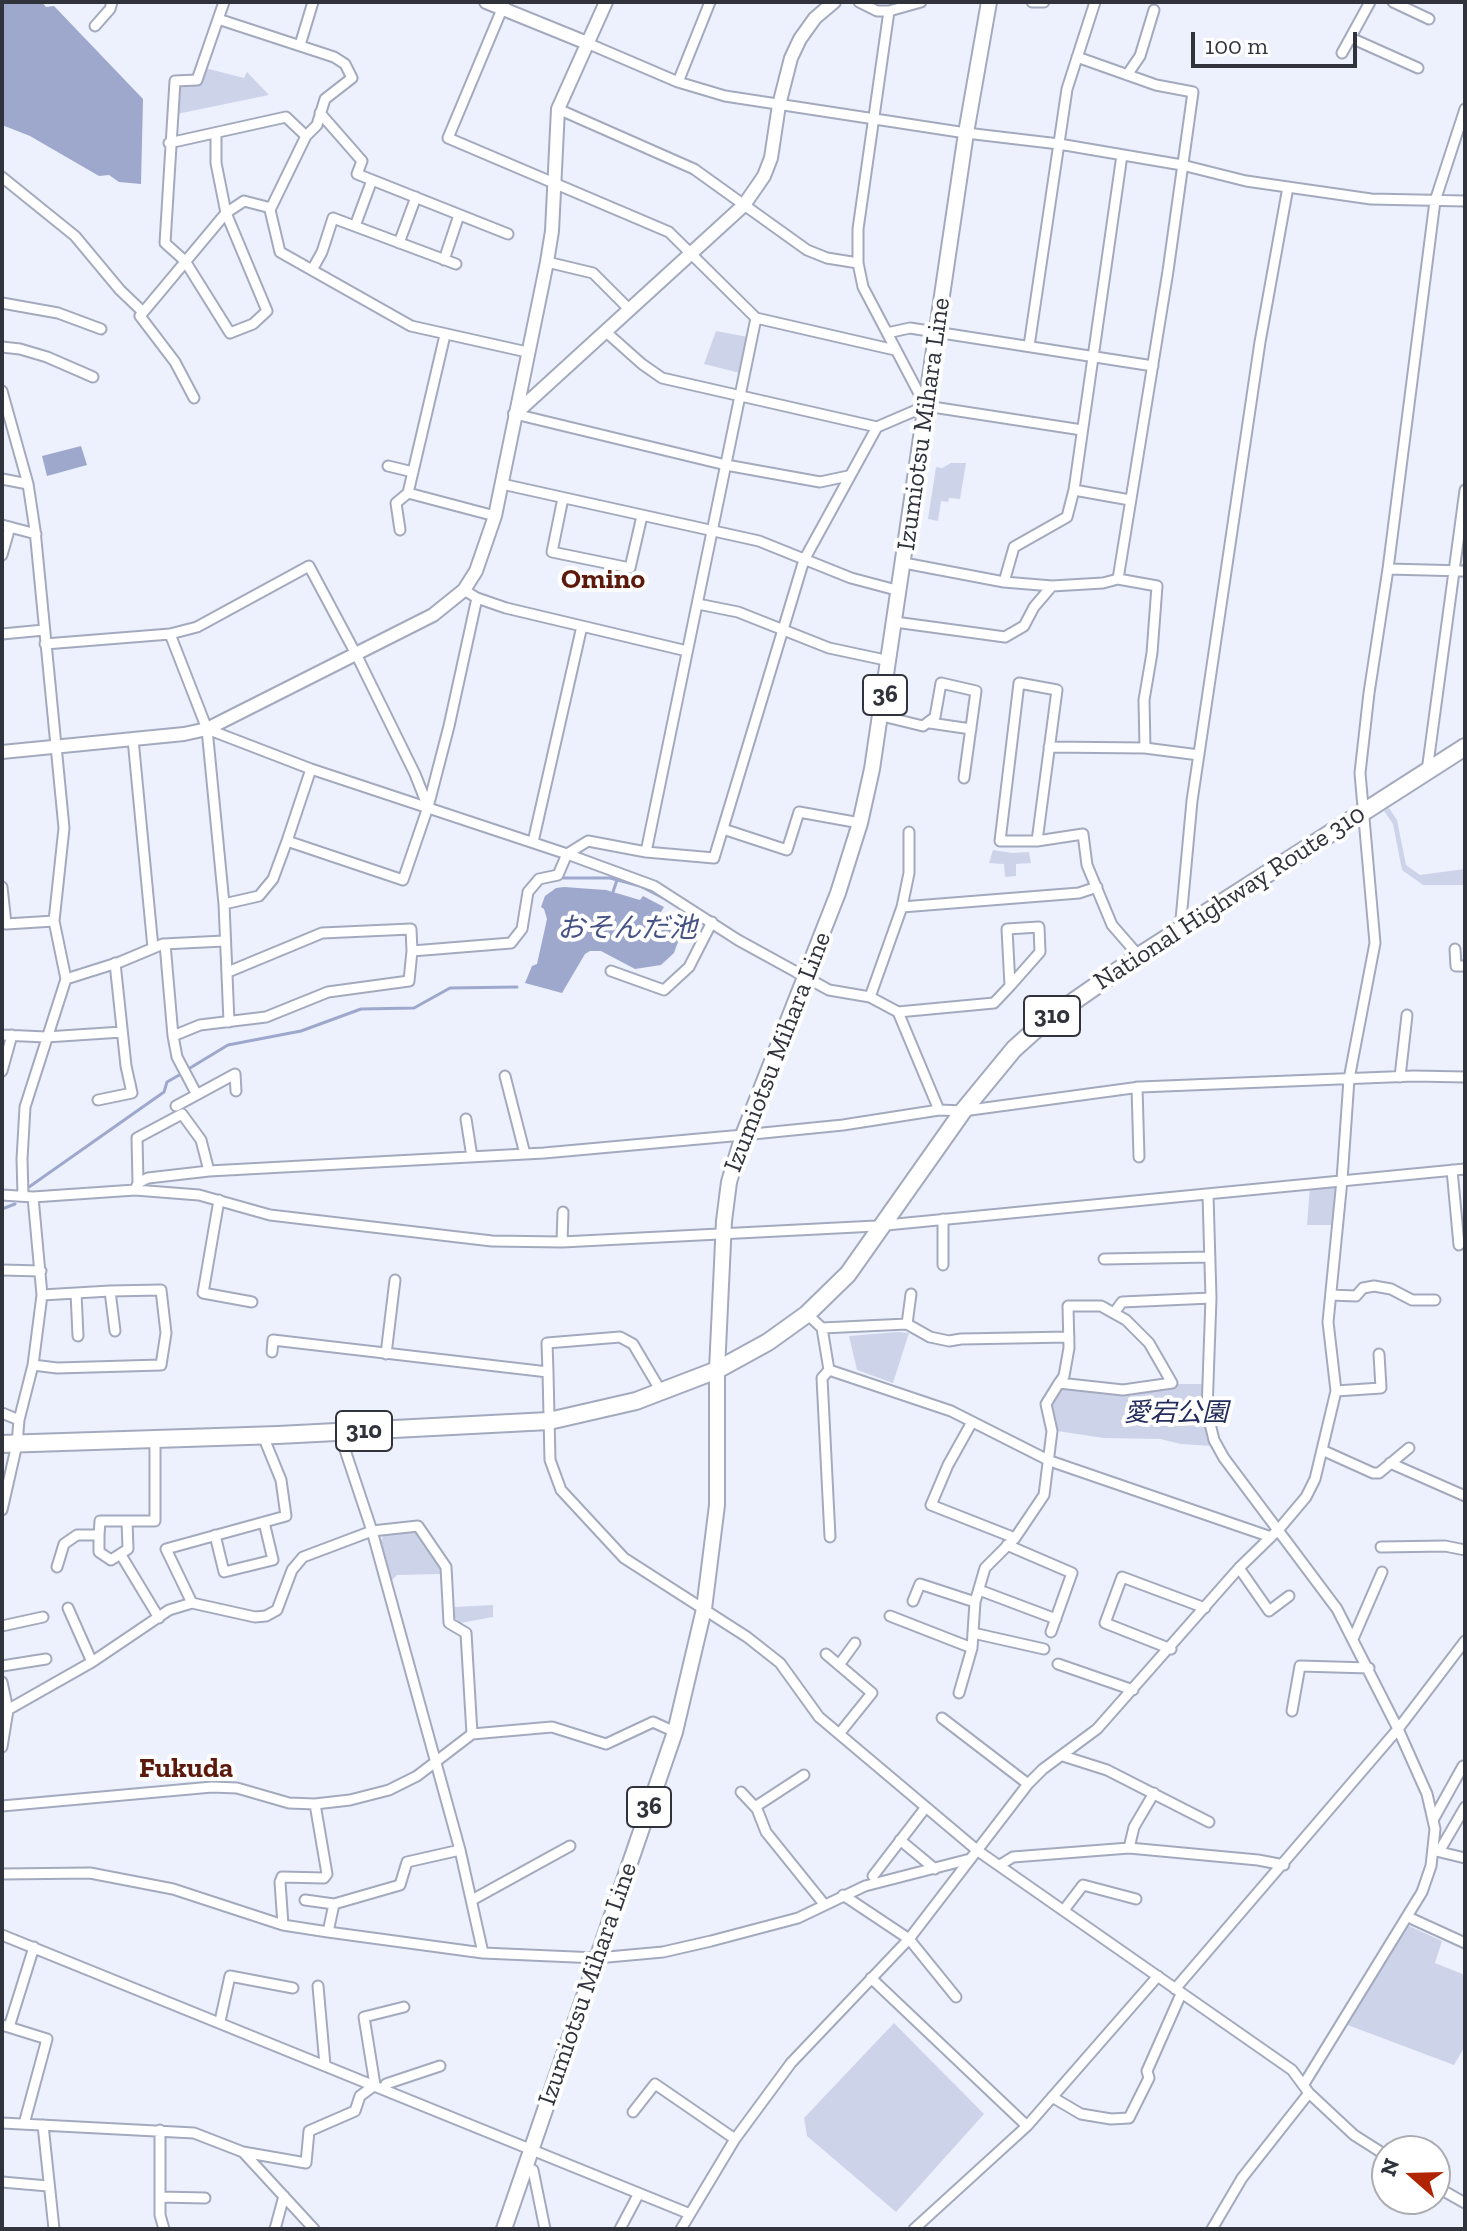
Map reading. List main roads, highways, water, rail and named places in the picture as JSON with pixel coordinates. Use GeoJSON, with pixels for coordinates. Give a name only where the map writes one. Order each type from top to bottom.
{"type":"FeatureCollection","features":[{"type":"Feature","properties":{"kind":"highway","name":"National Highway Route 310"},"geometry":{"type":"LineString","coordinates":[[10,1444],[263,1436],[549,1421],[662,1393],[717,1370],[768,1342],[807,1314],[848,1274],[963,1111],[1024,1040],[1044,1022],[1139,956],[1465,747]]}},
{"type":"Feature","properties":{"kind":"main road","name":"Izumiotsu Mihara Line"},"geometry":{"type":"LineString","coordinates":[[504,2229],[675,1732],[704,1609],[717,1505],[717,1370],[723,1233],[729,1182],[743,1135],[838,893],[860,823],[882,716],[966,133],[989,2]]}},
{"type":"Feature","properties":{"kind":"water"},"geometry":{"type":"Polygon","coordinates":[[[2,2],[42,2],[46,7],[54,6],[143,99],[141,184],[119,182],[109,175],[99,176],[30,136],[2,125],[2,2]]]}},
{"type":"Feature","properties":{"kind":"water"},"geometry":{"type":"Polygon","coordinates":[[[81,446],[87,465],[47,476],[42,456],[81,446]]]}},
{"type":"Feature","properties":{"kind":"water","name":"おそんだ池"},"geometry":{"type":"Polygon","coordinates":[[[556,888],[606,890],[640,900],[643,896],[664,907],[657,919],[673,932],[678,942],[674,953],[661,965],[635,969],[601,951],[590,951],[585,954],[562,993],[525,983],[532,966],[537,964],[547,919],[541,907],[545,896],[556,888]]]}},
{"type":"Feature","properties":{"kind":"waterway"},"geometry":{"type":"LineString","coordinates":[[564,878],[610,878],[640,886],[671,902]]}},
{"type":"Feature","properties":{"kind":"waterway"},"geometry":{"type":"LineString","coordinates":[[612,895],[617,880]]}},
{"type":"Feature","properties":{"kind":"waterway"},"geometry":{"type":"LineString","coordinates":[[190,1068],[228,1045],[301,1031],[361,1009],[414,1008],[450,988],[517,987]]}},
{"type":"Feature","properties":{"kind":"waterway"},"geometry":{"type":"LineString","coordinates":[[29,1187],[164,1092],[167,1082],[181,1074]]}},
{"type":"Feature","properties":{"kind":"waterway"},"geometry":{"type":"LineString","coordinates":[[2,1209],[15,1204]]}},
{"type":"Feature","properties":{"kind":"district","name":"Omino"},"geometry":{"type":"Point","coordinates":[603,580]}},
{"type":"Feature","properties":{"kind":"district","name":"Fukuda"},"geometry":{"type":"Point","coordinates":[186,1769]}},
{"type":"Feature","properties":{"kind":"park label","name":"愛宕公園"},"geometry":{"type":"Point","coordinates":[1176,1414]}}]}
